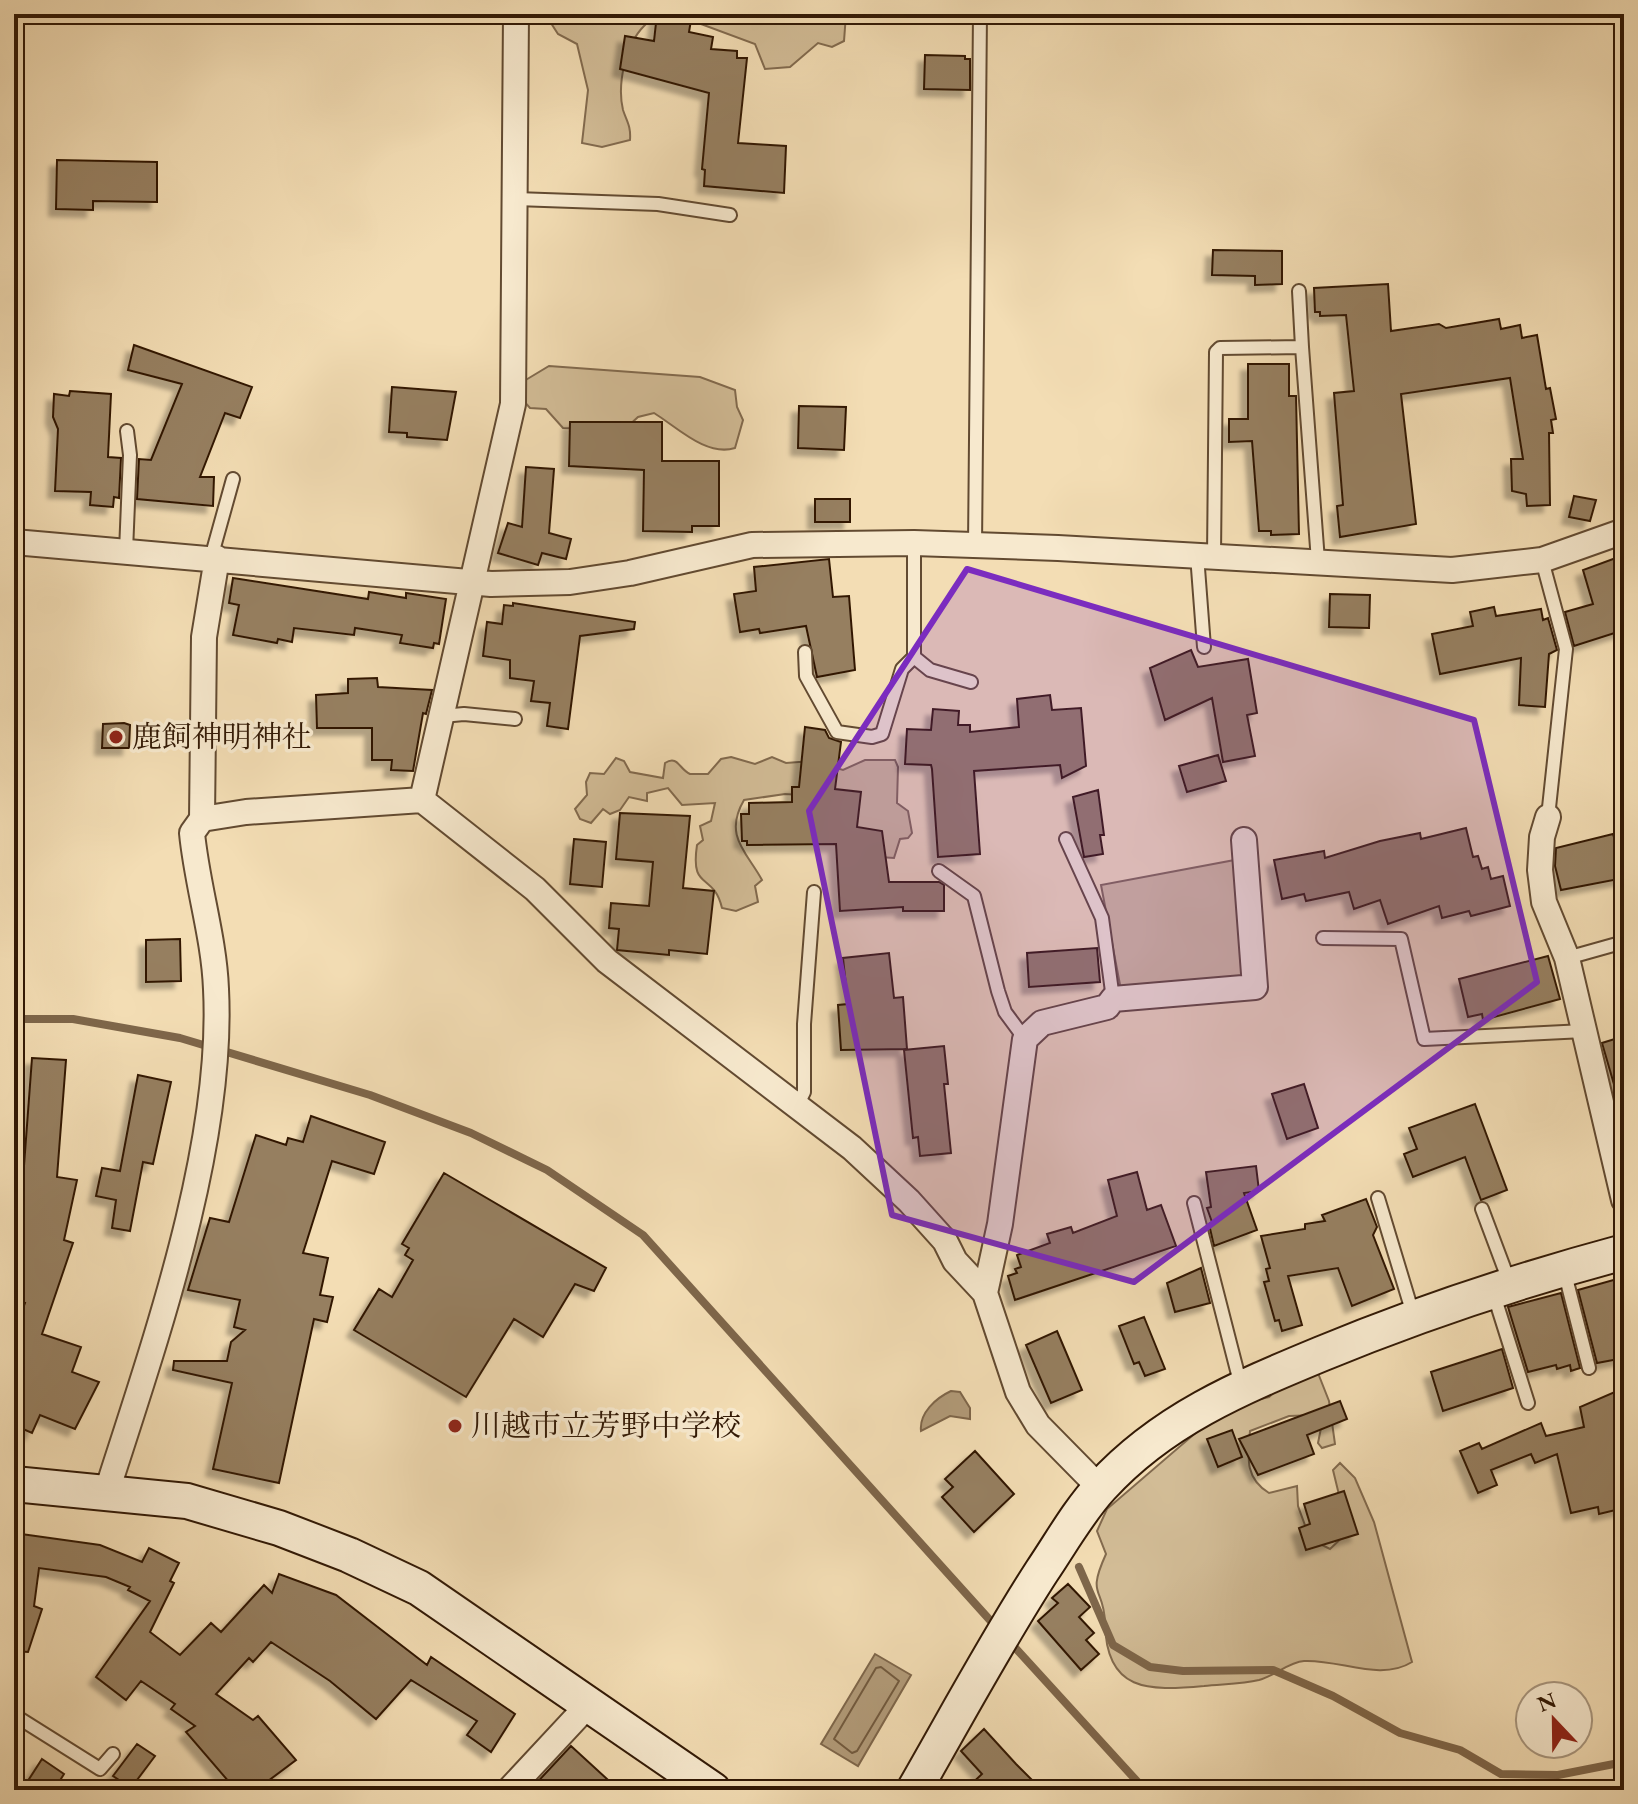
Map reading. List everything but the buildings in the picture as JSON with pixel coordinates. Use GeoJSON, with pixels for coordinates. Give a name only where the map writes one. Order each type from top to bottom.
{"type":"FeatureCollection","features":[{"type":"Feature","properties":{"kind":"street"},"geometry":{"type":"LineString","coordinates":[[422,800],[513,404],[516,14]]}},
{"type":"Feature","properties":{"kind":"street"},"geometry":{"type":"LineString","coordinates":[[14,542],[471,582],[570,582],[630,573],[752,545],[914,543],[1205,555],[1452,570],[1542,560],[1624,531]]}},
{"type":"Feature","properties":{"kind":"street"},"geometry":{"type":"LineString","coordinates":[[107,1491],[155,1339],[204,1139],[214,1062],[216,988],[192,833],[202,819],[207,680],[204,637],[214,558]]}},
{"type":"Feature","properties":{"kind":"street"},"geometry":{"type":"LineString","coordinates":[[202,819],[246,812],[422,800],[535,889],[607,961],[852,1148],[909,1201],[985,1293],[1018,1392],[1038,1425],[1100,1488]]}},
{"type":"Feature","properties":{"kind":"street"},"geometry":{"type":"LineString","coordinates":[[1548,817],[1542,837],[1540,870],[1544,902],[1567,958],[1624,1200]]}},
{"type":"Feature","properties":{"kind":"street"},"geometry":{"type":"LineString","coordinates":[[985,1293],[1000,1224],[1025,1039],[1042,1023],[1093,1012],[1107,1007],[1113,999],[1255,987],[1244,840]]}},
{"type":"Feature","properties":{"kind":"street"},"geometry":{"type":"LineString","coordinates":[[914,1790],[1017,1612],[1100,1488],[1147,1444],[1186,1416],[1241,1387],[1414,1317],[1501,1286],[1624,1252]]}},
{"type":"Feature","properties":{"kind":"street"},"geometry":{"type":"LineString","coordinates":[[14,1484],[187,1501],[279,1528],[349,1555],[419,1588],[713,1790]]}},
{"type":"Feature","properties":{"kind":"street"},"geometry":{"type":"LineString","coordinates":[[509,1790],[590,1703]]}},
{"type":"Feature","properties":{"kind":"lane"},"geometry":{"type":"LineString","coordinates":[[975,546],[980,14]]}},
{"type":"Feature","properties":{"kind":"lane"},"geometry":{"type":"LineString","coordinates":[[516,199],[658,204],[730,215]]}},
{"type":"Feature","properties":{"kind":"lane"},"geometry":{"type":"LineString","coordinates":[[1299,291],[1318,561]]}},
{"type":"Feature","properties":{"kind":"lane"},"geometry":{"type":"LineString","coordinates":[[1204,647],[1205,555],[1216,352],[1220,348],[1302,347]]}},
{"type":"Feature","properties":{"kind":"lane"},"geometry":{"type":"LineString","coordinates":[[126,551],[130,455],[127,431]]}},
{"type":"Feature","properties":{"kind":"lane"},"geometry":{"type":"LineString","coordinates":[[214,558],[233,479]]}},
{"type":"Feature","properties":{"kind":"lane"},"geometry":{"type":"LineString","coordinates":[[805,652],[806,676],[837,732],[872,737],[882,734],[902,669],[914,657],[914,543]]}},
{"type":"Feature","properties":{"kind":"lane"},"geometry":{"type":"LineString","coordinates":[[1542,560],[1566,649],[1548,817]]}},
{"type":"Feature","properties":{"kind":"lane"},"geometry":{"type":"LineString","coordinates":[[914,657],[930,670],[971,682]]}},
{"type":"Feature","properties":{"kind":"lane"},"geometry":{"type":"LineString","coordinates":[[442,716],[464,714],[515,719]]}},
{"type":"Feature","properties":{"kind":"lane"},"geometry":{"type":"LineString","coordinates":[[1066,839],[1102,918],[1113,999]]}},
{"type":"Feature","properties":{"kind":"lane"},"geometry":{"type":"LineString","coordinates":[[939,871],[974,896],[1001,1002],[1025,1039]]}},
{"type":"Feature","properties":{"kind":"lane"},"geometry":{"type":"LineString","coordinates":[[797,1106],[804,1092],[804,1024],[814,892]]}},
{"type":"Feature","properties":{"kind":"lane"},"geometry":{"type":"LineString","coordinates":[[1323,938],[1401,939],[1424,1039],[1584,1031]]}},
{"type":"Feature","properties":{"kind":"lane"},"geometry":{"type":"LineString","coordinates":[[1567,958],[1624,942]]}},
{"type":"Feature","properties":{"kind":"lane"},"geometry":{"type":"LineString","coordinates":[[1378,1198],[1414,1317]]}},
{"type":"Feature","properties":{"kind":"lane"},"geometry":{"type":"LineString","coordinates":[[1194,1203],[1241,1387]]}},
{"type":"Feature","properties":{"kind":"lane"},"geometry":{"type":"LineString","coordinates":[[1482,1209],[1528,1403]]}},
{"type":"Feature","properties":{"kind":"lane"},"geometry":{"type":"LineString","coordinates":[[1563,1268],[1589,1368]]}},
{"type":"Feature","properties":{"kind":"lane"},"geometry":{"type":"LineString","coordinates":[[14,1715],[100,1769],[113,1754]]}},
{"type":"Feature","properties":{"kind":"highlighted area"},"geometry":{"type":"Polygon","coordinates":[[[967,569],[1474,720],[1537,982],[1134,1282],[892,1215],[809,811],[967,569]]]}},
{"type":"Feature","properties":{"kind":"shaded area"},"geometry":{"type":"Polygon","coordinates":[[[553,14],[666,14],[646,24],[627,54],[621,100],[630,140],[602,147],[582,143],[588,90],[577,44],[558,34],[549,20],[553,14]]]}},
{"type":"Feature","properties":{"kind":"shaded area"},"geometry":{"type":"Polygon","coordinates":[[[674,14],[846,14],[844,41],[832,47],[818,43],[790,67],[765,69],[755,44],[674,14]]]}},
{"type":"Feature","properties":{"kind":"shaded area"},"geometry":{"type":"Polygon","coordinates":[[[549,366],[700,377],[735,390],[737,407],[743,420],[735,448],[724,450],[703,445],[654,413],[638,417],[624,430],[563,428],[546,409],[530,408],[521,398],[524,381],[549,366]]]}},
{"type":"Feature","properties":{"kind":"shaded area"},"geometry":{"type":"Polygon","coordinates":[[[731,757],[755,764],[772,757],[786,763],[812,761],[843,770],[865,760],[895,760],[898,767],[897,803],[908,811],[912,833],[908,838],[900,839],[894,858],[879,857],[801,795],[744,800],[738,813],[737,834],[744,852],[762,880],[755,886],[758,902],[736,911],[722,908],[713,889],[699,876],[697,869],[697,845],[703,840],[700,826],[711,821],[715,803],[682,805],[668,788],[647,793],[647,801],[629,797],[620,810],[610,814],[603,809],[591,823],[580,819],[575,809],[587,795],[586,782],[590,773],[604,774],[616,758],[624,761],[630,772],[663,778],[665,763],[669,761],[676,762],[690,774],[708,774],[721,759],[731,757]]]}},
{"type":"Feature","properties":{"kind":"shaded area"},"geometry":{"type":"Polygon","coordinates":[[[1240,859],[1249,979],[1121,990],[1101,885],[1240,859]]]}},
{"type":"Feature","properties":{"kind":"shaded area"},"geometry":{"type":"Polygon","coordinates":[[[1316,1368],[1329,1401],[1335,1444],[1322,1448],[1318,1443],[1321,1428],[1316,1415],[1289,1416],[1250,1431],[1251,1473],[1269,1493],[1297,1486],[1298,1506],[1310,1539],[1330,1549],[1348,1532],[1333,1470],[1340,1463],[1355,1478],[1374,1522],[1412,1662],[1400,1668],[1373,1670],[1304,1661],[1259,1680],[1184,1688],[1148,1686],[1122,1675],[1113,1663],[1107,1646],[1104,1611],[1097,1585],[1106,1554],[1097,1531],[1107,1509],[1206,1424],[1252,1401],[1269,1397],[1286,1382],[1316,1368]]]}},
{"type":"Feature","properties":{"kind":"water"},"geometry":{"type":"Polygon","coordinates":[[[951,1391],[960,1392],[970,1408],[970,1419],[950,1416],[921,1431],[923,1418],[930,1407],[951,1391]]]}},
{"type":"Feature","properties":{"kind":"water"},"geometry":{"type":"Polygon","coordinates":[[[875,1654],[911,1675],[858,1766],[821,1744],[875,1654]]]}},
{"type":"Feature","properties":{"kind":"waterway"},"geometry":{"type":"LineString","coordinates":[[14,1019],[73,1019],[180,1038],[370,1095],[471,1133],[547,1170],[643,1235],[997,1628]]}},
{"type":"Feature","properties":{"kind":"waterway"},"geometry":{"type":"LineString","coordinates":[[1079,1567],[1113,1645],[1150,1667],[1183,1671],[1273,1670],[1333,1696],[1400,1733],[1460,1750],[1501,1774],[1558,1775],[1624,1762]]}},
{"type":"Feature","properties":{"kind":"waterway"},"geometry":{"type":"LineString","coordinates":[[1009,1641],[1145,1790]]}},
{"type":"Feature","properties":{"kind":"place","name":"鹿飼神明神社"},"geometry":{"type":"Point","coordinates":[116,737]}},
{"type":"Feature","properties":{"kind":"place","name":"川越市立芳野中学校"},"geometry":{"type":"Point","coordinates":[455,1426]}}]}
